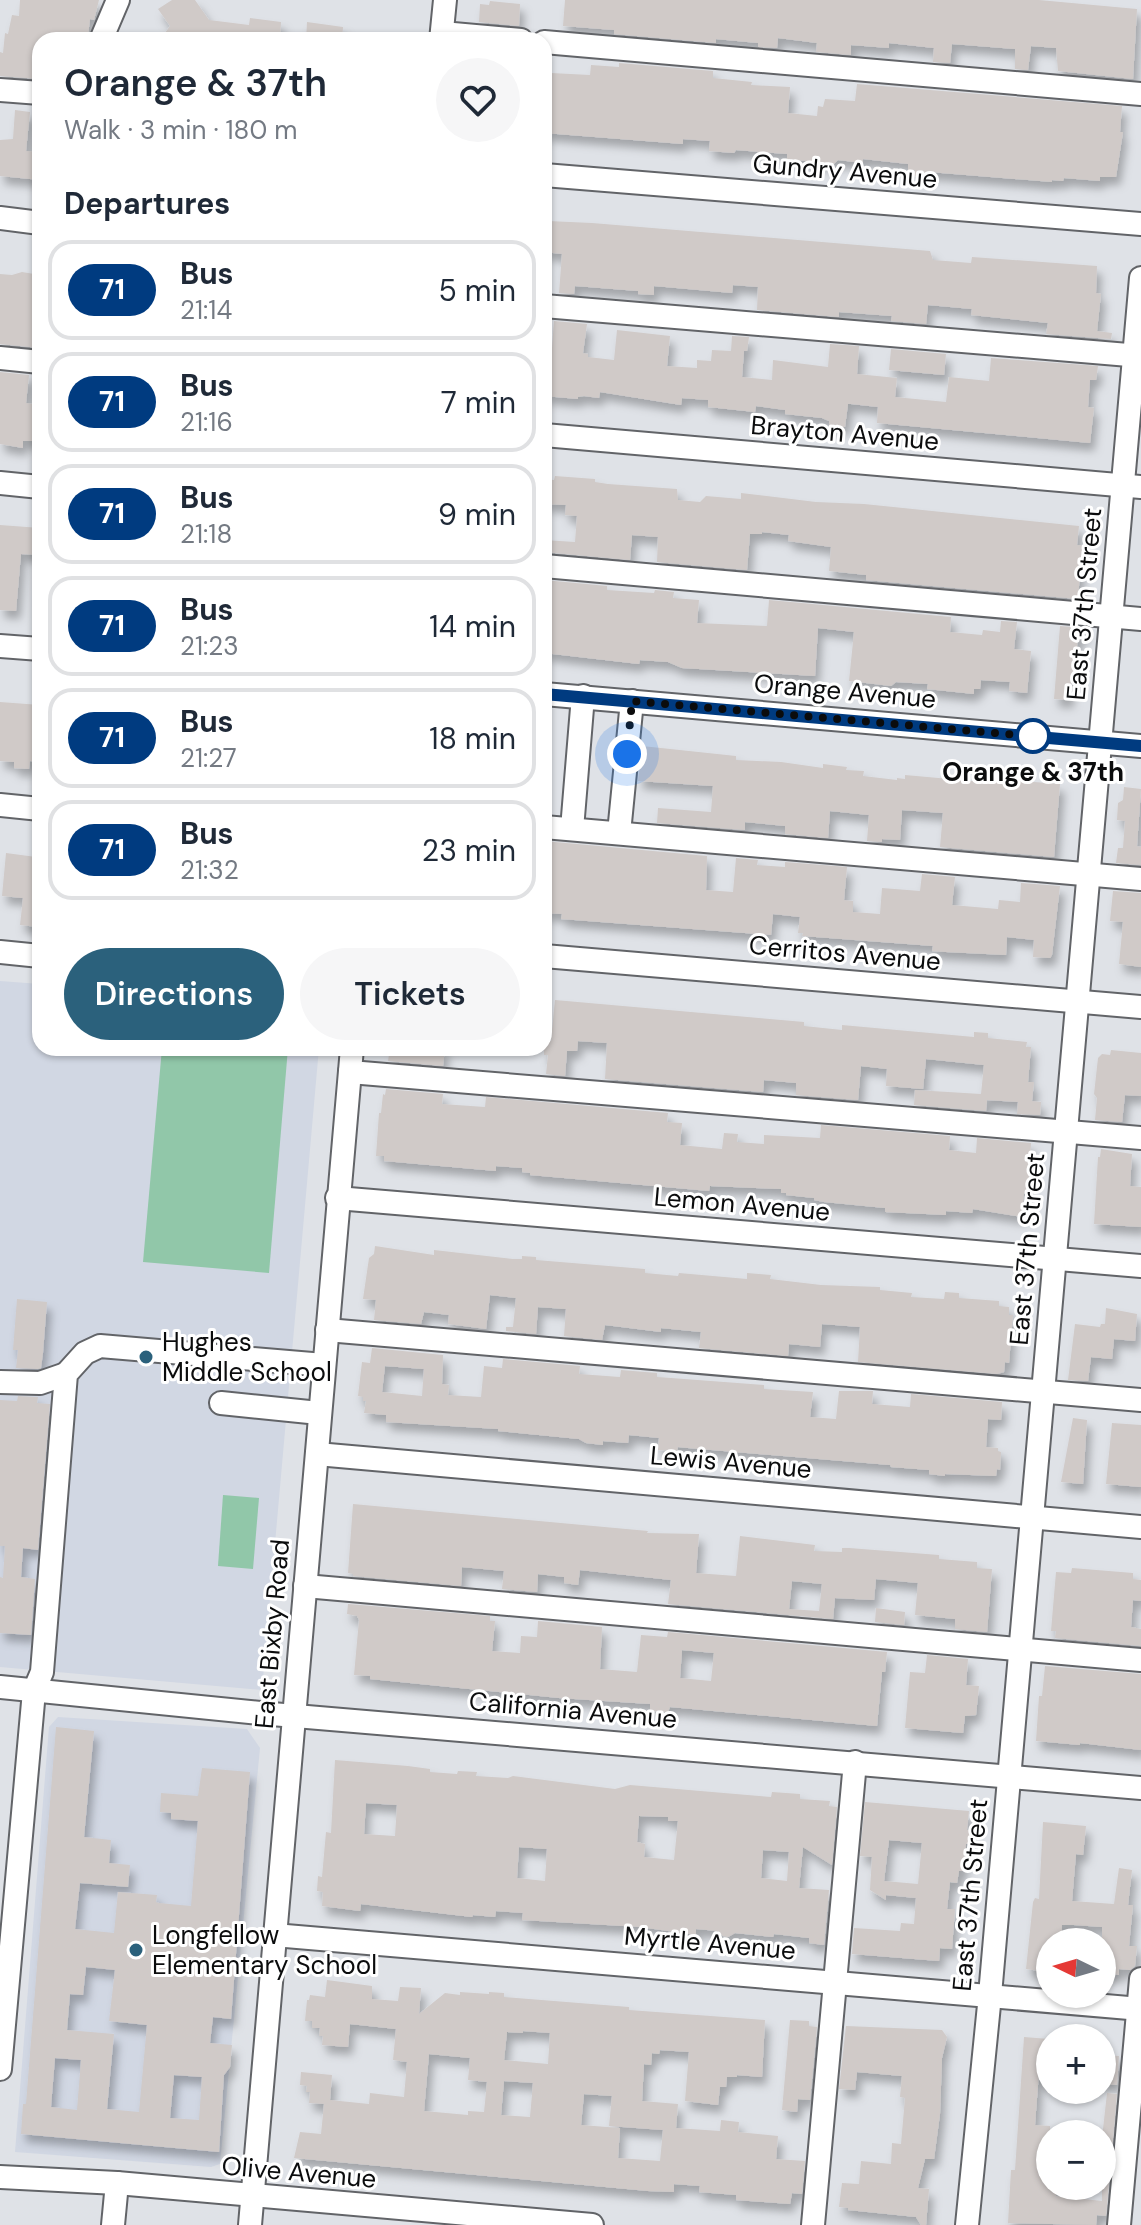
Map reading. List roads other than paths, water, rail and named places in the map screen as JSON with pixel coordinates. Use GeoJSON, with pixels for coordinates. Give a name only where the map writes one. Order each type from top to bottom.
{"type":"FeatureCollection","features":[{"type":"Feature","properties":{"kind":"street"},"geometry":{"type":"LineString","coordinates":[[104,32],[118,0]]}},
{"type":"Feature","properties":{"kind":"street"},"geometry":{"type":"LineString","coordinates":[[442,32],[445,0]]}},
{"type":"Feature","properties":{"kind":"street"},"geometry":{"type":"LineString","coordinates":[[552,43],[1141,94]]}},
{"type":"Feature","properties":{"kind":"street"},"geometry":{"type":"LineString","coordinates":[[0,90],[32,92]]}},
{"type":"Feature","properties":{"kind":"street","name":"Gundry Avenue"},"geometry":{"type":"LineString","coordinates":[[552,176],[1141,224]]}},
{"type":"Feature","properties":{"kind":"street"},"geometry":{"type":"LineString","coordinates":[[0,218],[32,222]]}},
{"type":"Feature","properties":{"kind":"street","name":"East 37th Street"},"geometry":{"type":"LineString","coordinates":[[967,2225],[990,1995],[1111,616],[1132,486],[1141,278]]}},
{"type":"Feature","properties":{"kind":"street"},"geometry":{"type":"LineString","coordinates":[[552,307],[1138,356]]}},
{"type":"Feature","properties":{"kind":"street"},"geometry":{"type":"LineString","coordinates":[[0,358],[32,361]]}},
{"type":"Feature","properties":{"kind":"street","name":"Brayton Avenue"},"geometry":{"type":"LineString","coordinates":[[552,436],[1132,486]]}},
{"type":"Feature","properties":{"kind":"street"},"geometry":{"type":"LineString","coordinates":[[0,483],[32,486]]}},
{"type":"Feature","properties":{"kind":"street"},"geometry":{"type":"LineString","coordinates":[[552,567],[1141,619]]}},
{"type":"Feature","properties":{"kind":"street"},"geometry":{"type":"LineString","coordinates":[[0,646],[32,648]]}},
{"type":"Feature","properties":{"kind":"street","name":"Orange Avenue"},"geometry":{"type":"LineString","coordinates":[[552,694],[1141,746]]}},
{"type":"Feature","properties":{"kind":"street"},"geometry":{"type":"LineString","coordinates":[[572,829],[583,696]]}},
{"type":"Feature","properties":{"kind":"street"},"geometry":{"type":"LineString","coordinates":[[619,833],[632,701]]}},
{"type":"Feature","properties":{"kind":"street"},"geometry":{"type":"LineString","coordinates":[[0,805],[32,808]]}},
{"type":"Feature","properties":{"kind":"street"},"geometry":{"type":"LineString","coordinates":[[552,828],[1141,879]]}},
{"type":"Feature","properties":{"kind":"street"},"geometry":{"type":"LineString","coordinates":[[0,952],[32,955]]}},
{"type":"Feature","properties":{"kind":"street","name":"Cerritos Avenue"},"geometry":{"type":"LineString","coordinates":[[552,957],[1141,1007]]}},
{"type":"Feature","properties":{"kind":"street","name":"East Bixby Road"},"geometry":{"type":"LineString","coordinates":[[250,2225],[351,1056]]}},
{"type":"Feature","properties":{"kind":"street"},"geometry":{"type":"LineString","coordinates":[[350,1072],[1141,1138]]}},
{"type":"Feature","properties":{"kind":"street","name":"Lemon Avenue"},"geometry":{"type":"LineString","coordinates":[[337,1198],[1141,1266]]}},
{"type":"Feature","properties":{"kind":"street"},"geometry":{"type":"LineString","coordinates":[[327,1330],[1141,1400]]}},
{"type":"Feature","properties":{"kind":"street"},"geometry":{"type":"LineString","coordinates":[[0,1382],[40,1383],[66,1374],[85,1353],[100,1346],[324,1365]]}},
{"type":"Feature","properties":{"kind":"street"},"geometry":{"type":"LineString","coordinates":[[0,2069],[11,1815],[34,1691],[42,1672],[66,1374]]}},
{"type":"Feature","properties":{"kind":"street"},"geometry":{"type":"LineString","coordinates":[[221,1403],[319,1413]]}},
{"type":"Feature","properties":{"kind":"street","name":"Lewis Avenue"},"geometry":{"type":"LineString","coordinates":[[317,1454],[1141,1527]]}},
{"type":"Feature","properties":{"kind":"street"},"geometry":{"type":"LineString","coordinates":[[305,1586],[1141,1660]]}},
{"type":"Feature","properties":{"kind":"street","name":"California Avenue"},"geometry":{"type":"LineString","coordinates":[[0,1687],[1141,1788]]}},
{"type":"Feature","properties":{"kind":"street"},"geometry":{"type":"LineString","coordinates":[[813,2225],[855,1762]]}},
{"type":"Feature","properties":{"kind":"street","name":"Myrtle Avenue"},"geometry":{"type":"LineString","coordinates":[[274,1935],[1140,2009]]}},
{"type":"Feature","properties":{"kind":"street"},"geometry":{"type":"LineString","coordinates":[[1119,2225],[1141,1979]]}},
{"type":"Feature","properties":{"kind":"street","name":"Olive Avenue"},"geometry":{"type":"LineString","coordinates":[[0,2177],[117,2183],[592,2225]]}},
{"type":"Feature","properties":{"kind":"street"},"geometry":{"type":"LineString","coordinates":[[113,2225],[117,2183]]}},
{"type":"Feature","properties":{"kind":"place","name":"Orange & 37th"},"geometry":{"type":"Point","coordinates":[1033,736]}},
{"type":"Feature","properties":{"kind":"place","name":"Hughes Middle School"},"geometry":{"type":"Point","coordinates":[146,1357]}},
{"type":"Feature","properties":{"kind":"place","name":"Longfellow Elementary School"},"geometry":{"type":"Point","coordinates":[136,1950]}}]}
